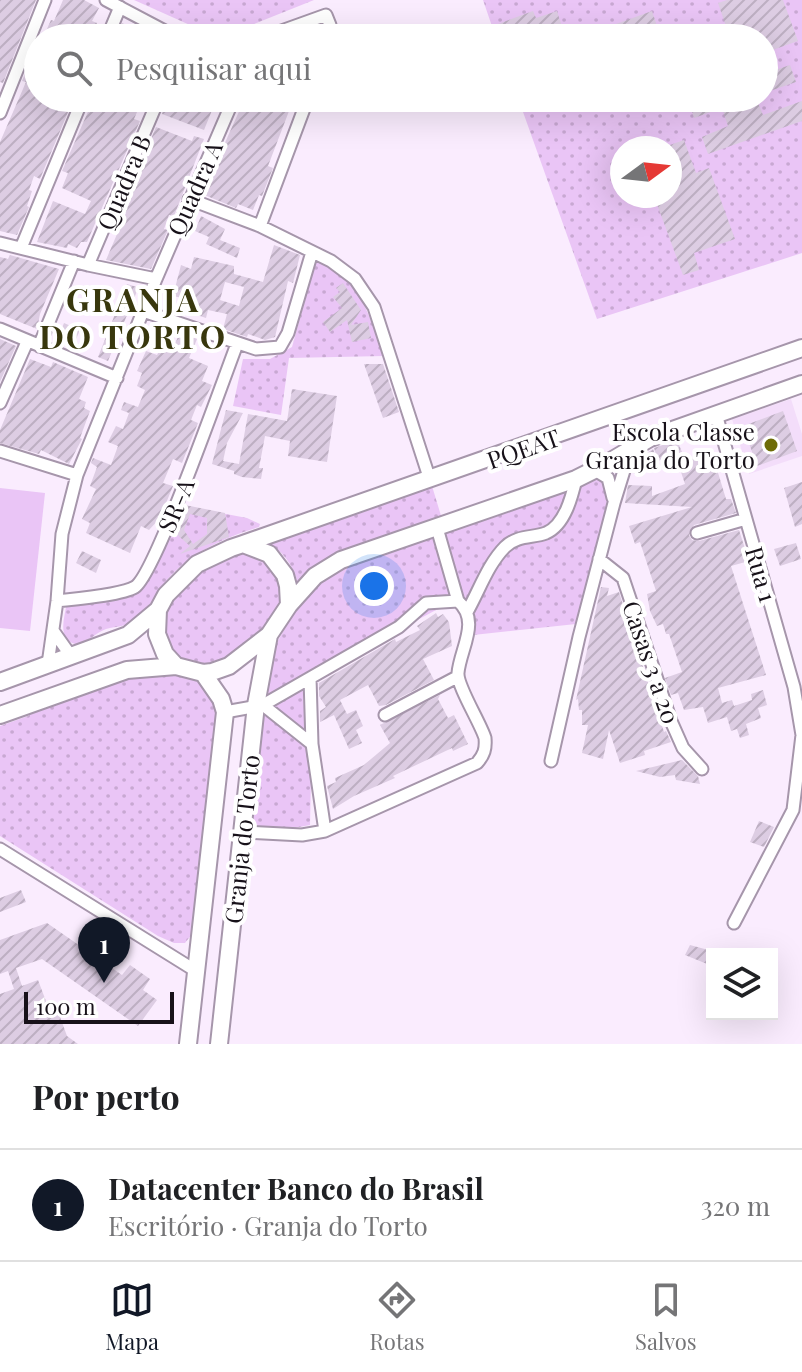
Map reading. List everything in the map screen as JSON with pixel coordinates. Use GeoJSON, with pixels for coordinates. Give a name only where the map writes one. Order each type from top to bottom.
{"type":"FeatureCollection","features":[{"type":"Feature","properties":{"kind":"street"},"geometry":{"type":"LineString","coordinates":[[35,24],[45,0]]}},
{"type":"Feature","properties":{"kind":"street"},"geometry":{"type":"LineString","coordinates":[[106,0],[152,24]]}},
{"type":"Feature","properties":{"kind":"street"},"geometry":{"type":"LineString","coordinates":[[113,24],[120,7]]}},
{"type":"Feature","properties":{"kind":"street"},"geometry":{"type":"LineString","coordinates":[[301,24],[326,15],[330,24]]}},
{"type":"Feature","properties":{"kind":"street"},"geometry":{"type":"LineString","coordinates":[[0,113],[24,53]]}},
{"type":"Feature","properties":{"kind":"street"},"geometry":{"type":"LineString","coordinates":[[21,248],[77,112]]}},
{"type":"Feature","properties":{"kind":"street","name":"Quadra B"},"geometry":{"type":"LineString","coordinates":[[88,265],[153,112]]}},
{"type":"Feature","properties":{"kind":"street","name":"Quadra A"},"geometry":{"type":"LineString","coordinates":[[156,279],[228,112]]}},
{"type":"Feature","properties":{"kind":"street"},"geometry":{"type":"LineString","coordinates":[[260,226],[303,112]]}},
{"type":"Feature","properties":{"kind":"street"},"geometry":{"type":"LineString","coordinates":[[189,199],[260,226],[312,252],[344,270],[368,296],[430,480]]}},
{"type":"Feature","properties":{"kind":"street"},"geometry":{"type":"LineString","coordinates":[[0,243],[156,279],[77,475],[62,534],[54,632],[48,664]]}},
{"type":"Feature","properties":{"kind":"street"},"geometry":{"type":"LineString","coordinates":[[143,311],[237,344],[267,350],[280,347],[284,343],[312,252]]}},
{"type":"Feature","properties":{"kind":"street"},"geometry":{"type":"LineString","coordinates":[[39,346],[74,261]]}},
{"type":"Feature","properties":{"kind":"street"},"geometry":{"type":"LineString","coordinates":[[0,329],[117,378]]}},
{"type":"Feature","properties":{"kind":"street"},"geometry":{"type":"LineString","coordinates":[[1,398],[27,342]]}},
{"type":"Feature","properties":{"kind":"street","name":"SR-A"},"geometry":{"type":"LineString","coordinates":[[57,601],[130,590],[143,579],[181,492],[237,344]]}},
{"type":"Feature","properties":{"kind":"street","name":"PQEAT"},"geometry":{"type":"LineString","coordinates":[[243,544],[802,348]]}},
{"type":"Feature","properties":{"kind":"street"},"geometry":{"type":"LineString","coordinates":[[763,362],[774,376],[771,394]]}},
{"type":"Feature","properties":{"kind":"street","name":"PQEAT"},"geometry":{"type":"LineString","coordinates":[[289,605],[315,576],[341,560],[576,479],[650,438],[802,384]]}},
{"type":"Feature","properties":{"kind":"street","name":"Rua 1"},"geometry":{"type":"LineString","coordinates":[[716,414],[794,687],[802,735],[793,810],[734,923]]}},
{"type":"Feature","properties":{"kind":"street"},"geometry":{"type":"LineString","coordinates":[[551,761],[599,559],[631,448]]}},
{"type":"Feature","properties":{"kind":"street"},"geometry":{"type":"LineString","coordinates":[[0,451],[77,475]]}},
{"type":"Feature","properties":{"kind":"street"},"geometry":{"type":"LineString","coordinates":[[595,470],[608,478],[614,503]]}},
{"type":"Feature","properties":{"kind":"street"},"geometry":{"type":"LineString","coordinates":[[467,612],[506,547],[519,539],[547,533],[558,524],[576,479]]}},
{"type":"Feature","properties":{"kind":"street"},"geometry":{"type":"LineString","coordinates":[[697,533],[746,519]]}},
{"type":"Feature","properties":{"kind":"street"},"geometry":{"type":"LineString","coordinates":[[242,832],[302,835],[325,831],[477,763],[482,757],[485,738],[457,677],[469,629],[467,612],[458,601],[437,528]]}},
{"type":"Feature","properties":{"kind":"street"},"geometry":{"type":"LineString","coordinates":[[0,682],[128,635],[158,610],[166,595],[197,564],[243,544],[264,551],[278,563],[288,586],[289,605],[269,635],[229,666],[203,673],[176,666],[127,670],[0,715]]}},
{"type":"Feature","properties":{"kind":"street","name":"Casas 3 a 20"},"geometry":{"type":"LineString","coordinates":[[599,559],[623,578],[678,737],[683,748],[702,769]]}},
{"type":"Feature","properties":{"kind":"street"},"geometry":{"type":"LineString","coordinates":[[203,673],[221,699],[225,712],[260,705],[399,627],[423,605],[458,601]]}},
{"type":"Feature","properties":{"kind":"street"},"geometry":{"type":"LineString","coordinates":[[158,610],[157,634],[160,644],[176,666]]}},
{"type":"Feature","properties":{"kind":"street"},"geometry":{"type":"LineString","coordinates":[[54,632],[71,656]]}},
{"type":"Feature","properties":{"kind":"street","name":"Granja do Torto"},"geometry":{"type":"LineString","coordinates":[[219,1044],[242,832],[269,635]]}},
{"type":"Feature","properties":{"kind":"street"},"geometry":{"type":"LineString","coordinates":[[385,715],[457,677]]}},
{"type":"Feature","properties":{"kind":"street"},"geometry":{"type":"LineString","coordinates":[[310,678],[312,744],[325,831]]}},
{"type":"Feature","properties":{"kind":"street"},"geometry":{"type":"LineString","coordinates":[[260,705],[312,744]]}},
{"type":"Feature","properties":{"kind":"street","name":"Granja do Torto"},"geometry":{"type":"LineString","coordinates":[[188,1044],[225,712]]}},
{"type":"Feature","properties":{"kind":"street"},"geometry":{"type":"LineString","coordinates":[[0,849],[196,971]]}},
{"type":"Feature","properties":{"kind":"shaded area"},"geometry":{"type":"Polygon","coordinates":[[[134,0],[314,0],[254,24],[188,24],[134,0]]]}},
{"type":"Feature","properties":{"kind":"shaded area"},"geometry":{"type":"Polygon","coordinates":[[[483,0],[802,0],[802,253],[597,319],[523,112],[778,112],[778,24],[491,24],[483,0]]]}},
{"type":"Feature","properties":{"kind":"shaded area"},"geometry":{"type":"Polygon","coordinates":[[[316,261],[332,269],[354,288],[384,356],[289,358],[281,415],[233,406],[243,359],[270,359],[292,347],[316,261]]]}},
{"type":"Feature","properties":{"kind":"shaded area","name":"Escola Classe Granja do Torto"},"geometry":{"type":"Polygon","coordinates":[[[791,399],[802,434],[802,456],[749,474],[732,419],[791,399]]]}},
{"type":"Feature","properties":{"kind":"shaded area"},"geometry":{"type":"Polygon","coordinates":[[[594,480],[605,480],[609,494],[576,624],[464,636],[468,625],[458,604],[436,610],[305,680],[303,698],[311,774],[310,825],[289,829],[249,825],[272,652],[294,611],[323,578],[345,564],[507,513],[594,480]]]}},
{"type":"Feature","properties":{"kind":"shaded area"},"geometry":{"type":"Polygon","coordinates":[[[432,486],[442,519],[298,584],[286,558],[264,540],[432,486]]]}},
{"type":"Feature","properties":{"kind":"shaded area"},"geometry":{"type":"Polygon","coordinates":[[[0,488],[45,493],[30,631],[0,628],[0,488]]]}},
{"type":"Feature","properties":{"kind":"shaded area"},"geometry":{"type":"Polygon","coordinates":[[[180,507],[247,518],[260,524],[209,547],[186,562],[132,622],[103,630],[79,645],[67,639],[63,622],[67,602],[119,599],[142,589],[156,568],[180,507]]]}},
{"type":"Feature","properties":{"kind":"shaded area"},"geometry":{"type":"Polygon","coordinates":[[[240,551],[269,561],[282,579],[279,602],[264,627],[241,648],[215,662],[191,665],[173,651],[165,617],[167,605],[193,576],[240,551]]]}},
{"type":"Feature","properties":{"kind":"shaded area"},"geometry":{"type":"Polygon","coordinates":[[[140,673],[177,674],[196,679],[209,690],[217,709],[192,934],[185,943],[174,943],[158,936],[0,836],[0,726],[28,716],[45,704],[140,673]]]}},
{"type":"Feature","properties":{"kind":"building"},"geometry":{"type":"Polygon","coordinates":[[[0,0],[36,0],[3,83],[0,82],[0,0]]]}},
{"type":"Feature","properties":{"kind":"building"},"geometry":{"type":"Polygon","coordinates":[[[63,0],[84,0],[99,8],[92,21],[97,24],[49,24],[51,20],[54,21],[63,0]]]}},
{"type":"Feature","properties":{"kind":"building"},"geometry":{"type":"Polygon","coordinates":[[[727,0],[783,0],[798,41],[778,48],[778,24],[725,24],[718,3],[727,0]]]}},
{"type":"Feature","properties":{"kind":"building"},"geometry":{"type":"Polygon","coordinates":[[[533,11],[536,18],[557,11],[561,24],[498,24],[533,11]]]}},
{"type":"Feature","properties":{"kind":"building"},"geometry":{"type":"Polygon","coordinates":[[[652,11],[656,24],[616,24],[652,11]]]}},
{"type":"Feature","properties":{"kind":"building"},"geometry":{"type":"Polygon","coordinates":[[[790,65],[796,82],[778,88],[778,69],[790,65]]]}},
{"type":"Feature","properties":{"kind":"building"},"geometry":{"type":"Polygon","coordinates":[[[24,87],[24,112],[68,112],[40,179],[34,176],[29,190],[32,191],[29,207],[17,235],[0,231],[0,142],[24,87]]]}},
{"type":"Feature","properties":{"kind":"building"},"geometry":{"type":"Polygon","coordinates":[[[802,101],[802,121],[708,154],[702,137],[728,126],[723,112],[762,112],[763,115],[802,101]]]}},
{"type":"Feature","properties":{"kind":"building"},"geometry":{"type":"Polygon","coordinates":[[[88,112],[137,112],[134,119],[140,121],[87,242],[81,242],[77,248],[68,244],[67,248],[37,242],[53,201],[85,214],[91,201],[62,188],[68,173],[62,171],[88,112]]]}},
{"type":"Feature","properties":{"kind":"building"},"geometry":{"type":"Polygon","coordinates":[[[163,112],[211,112],[204,130],[163,112]]]}},
{"type":"Feature","properties":{"kind":"building"},"geometry":{"type":"Polygon","coordinates":[[[239,112],[289,112],[268,166],[273,168],[253,210],[238,204],[236,208],[202,194],[239,112]]]}},
{"type":"Feature","properties":{"kind":"building"},"geometry":{"type":"Polygon","coordinates":[[[692,112],[711,112],[694,118],[692,112]]]}},
{"type":"Feature","properties":{"kind":"building"},"geometry":{"type":"Polygon","coordinates":[[[156,127],[192,141],[194,136],[204,139],[174,216],[169,215],[164,229],[168,230],[151,269],[106,260],[126,213],[120,211],[156,127]]]}},
{"type":"Feature","properties":{"kind":"building"},"geometry":{"type":"Polygon","coordinates":[[[682,141],[696,173],[709,168],[735,239],[694,253],[699,270],[683,275],[658,208],[682,208],[682,141]]]}},
{"type":"Feature","properties":{"kind":"building"},"geometry":{"type":"Polygon","coordinates":[[[201,216],[225,229],[220,240],[240,248],[237,258],[206,244],[209,237],[195,231],[201,216]]]}},
{"type":"Feature","properties":{"kind":"building"},"geometry":{"type":"Polygon","coordinates":[[[274,245],[300,255],[293,283],[288,281],[275,337],[265,340],[223,329],[227,314],[208,310],[206,318],[194,314],[196,301],[173,296],[181,265],[191,269],[194,257],[234,266],[234,274],[263,282],[274,245]],[[225,282],[220,300],[239,306],[244,287],[225,282]]]}},
{"type":"Feature","properties":{"kind":"building"},"geometry":{"type":"Polygon","coordinates":[[[10,255],[59,269],[37,329],[0,314],[0,257],[8,259],[10,255]]]}},
{"type":"Feature","properties":{"kind":"building"},"geometry":{"type":"Polygon","coordinates":[[[343,283],[361,310],[351,325],[368,322],[371,338],[352,342],[347,320],[330,332],[323,322],[342,308],[333,297],[340,292],[336,288],[343,283]]]}},
{"type":"Feature","properties":{"kind":"building"},"geometry":{"type":"Polygon","coordinates":[[[127,284],[137,287],[137,291],[108,361],[98,357],[127,284]]]}},
{"type":"Feature","properties":{"kind":"building"},"geometry":{"type":"Polygon","coordinates":[[[64,323],[80,330],[74,344],[58,338],[64,323]]]}},
{"type":"Feature","properties":{"kind":"building"},"geometry":{"type":"Polygon","coordinates":[[[180,332],[197,339],[189,358],[208,366],[202,381],[212,385],[201,407],[197,405],[191,420],[198,423],[182,463],[173,459],[163,483],[173,486],[160,518],[149,530],[141,526],[130,553],[86,533],[90,523],[82,519],[96,489],[90,486],[97,467],[91,463],[93,458],[111,465],[118,446],[108,442],[116,426],[123,429],[129,413],[121,410],[124,402],[138,407],[145,390],[137,386],[142,373],[137,371],[146,351],[157,355],[165,340],[175,344],[180,332]]]}},
{"type":"Feature","properties":{"kind":"building"},"geometry":{"type":"Polygon","coordinates":[[[0,339],[16,346],[0,382],[0,339]]]}},
{"type":"Feature","properties":{"kind":"building"},"geometry":{"type":"Polygon","coordinates":[[[30,359],[51,367],[53,362],[88,377],[79,399],[86,402],[84,408],[90,411],[82,439],[69,464],[41,450],[39,454],[0,443],[0,430],[30,359]]]}},
{"type":"Feature","properties":{"kind":"building"},"geometry":{"type":"Polygon","coordinates":[[[364,364],[383,364],[399,412],[383,418],[364,364]]]}},
{"type":"Feature","properties":{"kind":"building"},"geometry":{"type":"Polygon","coordinates":[[[292,389],[337,396],[327,462],[288,456],[290,441],[265,436],[259,468],[263,468],[261,479],[242,477],[212,464],[226,410],[243,413],[227,443],[223,461],[239,464],[248,414],[287,421],[292,389]]]}},
{"type":"Feature","properties":{"kind":"building"},"geometry":{"type":"Polygon","coordinates":[[[783,411],[797,451],[757,466],[743,426],[783,411]]]}},
{"type":"Feature","properties":{"kind":"building"},"geometry":{"type":"Polygon","coordinates":[[[677,440],[682,452],[658,461],[654,448],[677,440]]]}},
{"type":"Feature","properties":{"kind":"building"},"geometry":{"type":"Polygon","coordinates":[[[653,449],[655,454],[635,474],[632,472],[636,460],[653,449]]]}},
{"type":"Feature","properties":{"kind":"building"},"geometry":{"type":"Polygon","coordinates":[[[712,453],[726,499],[731,499],[736,513],[694,525],[689,535],[692,540],[699,541],[739,530],[749,561],[731,566],[766,675],[718,688],[722,703],[732,700],[734,706],[752,700],[751,694],[763,690],[767,705],[758,708],[761,718],[746,724],[749,735],[740,738],[737,729],[731,731],[727,717],[708,723],[703,707],[684,710],[678,693],[671,695],[665,678],[682,672],[669,634],[666,634],[663,624],[657,626],[650,611],[647,594],[656,591],[640,542],[635,544],[629,526],[692,507],[625,503],[628,485],[652,486],[652,496],[685,484],[678,463],[712,453]]]}},
{"type":"Feature","properties":{"kind":"building"},"geometry":{"type":"Polygon","coordinates":[[[802,482],[802,524],[795,527],[784,488],[802,482]]]}},
{"type":"Feature","properties":{"kind":"building"},"geometry":{"type":"Polygon","coordinates":[[[185,505],[225,513],[229,537],[180,554],[190,546],[174,532],[185,505]],[[190,514],[184,530],[193,544],[207,534],[207,518],[190,514]]]}},
{"type":"Feature","properties":{"kind":"building"},"geometry":{"type":"Polygon","coordinates":[[[796,543],[801,559],[780,566],[774,549],[796,543]]]}},
{"type":"Feature","properties":{"kind":"building"},"geometry":{"type":"Polygon","coordinates":[[[82,551],[101,560],[96,573],[76,563],[82,551]]]}},
{"type":"Feature","properties":{"kind":"building"},"geometry":{"type":"Polygon","coordinates":[[[601,587],[609,588],[607,596],[619,592],[664,732],[671,742],[620,763],[609,730],[603,759],[582,753],[588,725],[582,725],[582,710],[579,710],[576,700],[601,587]]]}},
{"type":"Feature","properties":{"kind":"building"},"geometry":{"type":"Polygon","coordinates":[[[436,613],[438,617],[443,614],[449,622],[452,646],[423,659],[434,680],[386,705],[379,706],[368,685],[340,700],[347,714],[356,710],[363,726],[356,730],[362,743],[349,749],[334,715],[320,722],[320,711],[326,707],[319,696],[319,683],[395,639],[396,642],[420,630],[417,626],[436,613]]]}},
{"type":"Feature","properties":{"kind":"building"},"geometry":{"type":"Polygon","coordinates":[[[440,695],[438,699],[448,718],[454,715],[468,744],[453,751],[452,748],[393,776],[395,778],[333,809],[327,786],[336,782],[335,778],[364,765],[390,743],[380,725],[440,695]]]}},
{"type":"Feature","properties":{"kind":"building"},"geometry":{"type":"Polygon","coordinates":[[[682,760],[698,776],[700,784],[676,780],[675,775],[660,777],[636,771],[682,760]]]}},
{"type":"Feature","properties":{"kind":"building"},"geometry":{"type":"Polygon","coordinates":[[[759,821],[774,827],[764,847],[750,842],[759,821]]]}},
{"type":"Feature","properties":{"kind":"building"},"geometry":{"type":"Polygon","coordinates":[[[21,890],[26,902],[0,912],[0,898],[21,890]]]}},
{"type":"Feature","properties":{"kind":"building"},"geometry":{"type":"Polygon","coordinates":[[[47,923],[122,975],[130,965],[150,979],[143,990],[157,1000],[138,1026],[42,959],[16,968],[22,986],[38,980],[52,1017],[59,1014],[67,1036],[78,1044],[0,1044],[0,994],[14,989],[8,971],[0,974],[0,940],[47,923]]]}},
{"type":"Feature","properties":{"kind":"building"},"geometry":{"type":"Polygon","coordinates":[[[690,945],[706,949],[706,964],[685,955],[690,945]]]}},
{"type":"Feature","properties":{"kind":"place","name":"Escola Classe Granja do Torto"},"geometry":{"type":"Point","coordinates":[771,445]}},
{"type":"Feature","properties":{"kind":"place","name":"Datacenter Banco do Brasil"},"geometry":{"type":"Point","coordinates":[104,983]}},
{"type":"Feature","properties":{"kind":"district","name":"GRANJA DO TORTO"},"geometry":{"type":"Point","coordinates":[133,316]}}]}
